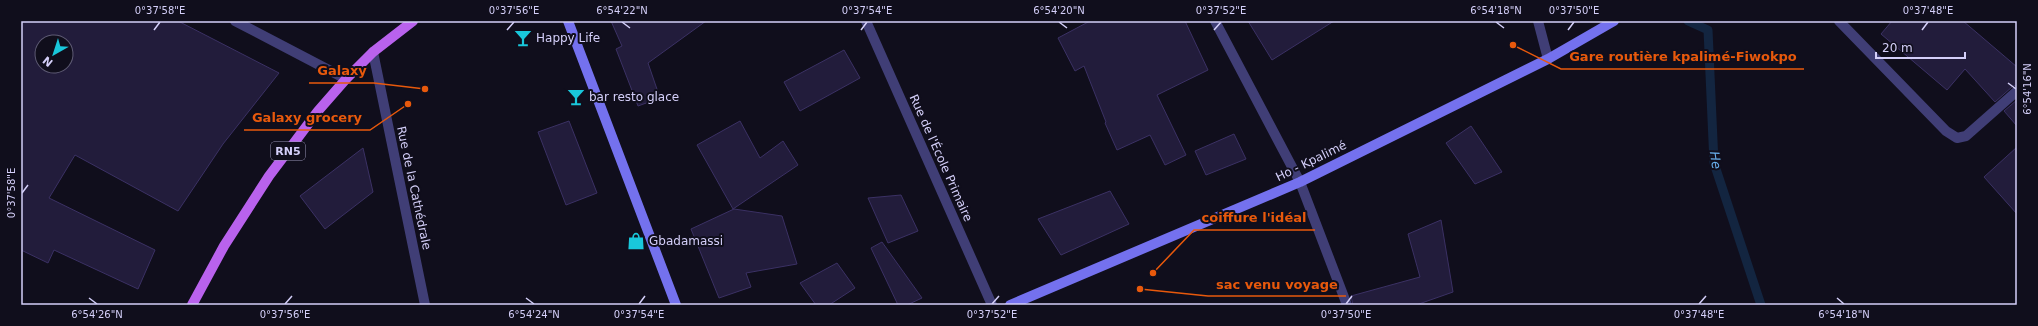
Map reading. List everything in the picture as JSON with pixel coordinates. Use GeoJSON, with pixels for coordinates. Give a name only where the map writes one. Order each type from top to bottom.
{"type":"FeatureCollection","features":[{"type":"Feature","properties":{"kind":"main road","name":"RN5"},"geometry":{"type":"LineString","coordinates":[[192,305],[224,246],[269,176],[318,111],[346,79],[373,52],[413,21]]}},
{"type":"Feature","properties":{"kind":"main road"},"geometry":{"type":"LineString","coordinates":[[568,21],[676,305]]}},
{"type":"Feature","properties":{"kind":"main road","name":"Ho - Kpalimé"},"geometry":{"type":"LineString","coordinates":[[1010,305],[1300,182],[1548,59],[1614,21]]}},
{"type":"Feature","properties":{"kind":"street"},"geometry":{"type":"LineString","coordinates":[[235,21],[346,79]]}},
{"type":"Feature","properties":{"kind":"street","name":"Rue de l'École Primaire"},"geometry":{"type":"LineString","coordinates":[[866,21],[992,305]]}},
{"type":"Feature","properties":{"kind":"street"},"geometry":{"type":"LineString","coordinates":[[1215,21],[1300,182],[1346,305]]}},
{"type":"Feature","properties":{"kind":"street"},"geometry":{"type":"LineString","coordinates":[[1538,21],[1548,59]]}},
{"type":"Feature","properties":{"kind":"street"},"geometry":{"type":"LineString","coordinates":[[1839,21],[1946,131],[1957,138],[1966,136],[2017,92]]}},
{"type":"Feature","properties":{"kind":"street","name":"Rue de la Cathédrale"},"geometry":{"type":"LineString","coordinates":[[373,52],[425,305]]}},
{"type":"Feature","properties":{"kind":"building"},"geometry":{"type":"Polygon","coordinates":[[[21,21],[178,21],[279,73],[223,144],[178,211],[75,155],[49,198],[155,250],[138,289],[54,250],[48,263],[21,250],[21,21]]]}},
{"type":"Feature","properties":{"kind":"building"},"geometry":{"type":"Polygon","coordinates":[[[611,21],[706,21],[648,63],[660,98],[638,106],[616,49],[622,46],[611,21]]]}},
{"type":"Feature","properties":{"kind":"building"},"geometry":{"type":"Polygon","coordinates":[[[1090,21],[1185,21],[1208,70],[1157,95],[1186,155],[1165,165],[1150,135],[1117,150],[1105,123],[1106,122],[1084,66],[1075,71],[1058,38],[1090,21]]]}},
{"type":"Feature","properties":{"kind":"building"},"geometry":{"type":"Polygon","coordinates":[[[1248,21],[1334,21],[1272,60],[1248,21]]]}},
{"type":"Feature","properties":{"kind":"building"},"geometry":{"type":"Polygon","coordinates":[[[1892,21],[1963,21],[2017,67],[2017,85],[2013,86],[1995,102],[1965,69],[1947,90],[1881,34],[1892,21]]]}},
{"type":"Feature","properties":{"kind":"building"},"geometry":{"type":"Polygon","coordinates":[[[844,50],[860,78],[800,111],[784,82],[844,50]]]}},
{"type":"Feature","properties":{"kind":"building"},"geometry":{"type":"Polygon","coordinates":[[[2017,100],[2017,126],[2004,111],[2017,100]]]}},
{"type":"Feature","properties":{"kind":"building"},"geometry":{"type":"Polygon","coordinates":[[[569,121],[597,193],[566,205],[538,132],[569,121]]]}},
{"type":"Feature","properties":{"kind":"building"},"geometry":{"type":"Polygon","coordinates":[[[740,121],[760,158],[783,141],[798,165],[733,209],[697,145],[740,121]]]}},
{"type":"Feature","properties":{"kind":"building"},"geometry":{"type":"Polygon","coordinates":[[[1471,126],[1502,172],[1475,184],[1446,143],[1471,126]]]}},
{"type":"Feature","properties":{"kind":"building"},"geometry":{"type":"Polygon","coordinates":[[[1234,134],[1246,159],[1206,175],[1195,151],[1234,134]]]}},
{"type":"Feature","properties":{"kind":"building"},"geometry":{"type":"Polygon","coordinates":[[[2017,147],[2017,214],[1984,177],[2017,147]]]}},
{"type":"Feature","properties":{"kind":"building"},"geometry":{"type":"Polygon","coordinates":[[[363,148],[373,192],[325,229],[300,196],[363,148]]]}},
{"type":"Feature","properties":{"kind":"building"},"geometry":{"type":"Polygon","coordinates":[[[1110,191],[1129,224],[1061,255],[1038,219],[1110,191]]]}},
{"type":"Feature","properties":{"kind":"building"},"geometry":{"type":"Polygon","coordinates":[[[901,195],[918,231],[888,243],[868,198],[901,195]]]}},
{"type":"Feature","properties":{"kind":"building"},"geometry":{"type":"Polygon","coordinates":[[[734,209],[782,216],[797,264],[746,273],[751,287],[719,298],[691,229],[734,209]]]}},
{"type":"Feature","properties":{"kind":"building"},"geometry":{"type":"Polygon","coordinates":[[[1441,220],[1453,292],[1416,305],[1353,305],[1351,296],[1420,277],[1408,234],[1441,220]]]}},
{"type":"Feature","properties":{"kind":"building"},"geometry":{"type":"Polygon","coordinates":[[[882,242],[922,298],[907,305],[898,305],[871,248],[882,242]]]}},
{"type":"Feature","properties":{"kind":"building"},"geometry":{"type":"Polygon","coordinates":[[[837,263],[855,288],[829,305],[816,305],[800,283],[837,263]]]}},
{"type":"Feature","properties":{"kind":"waterway","name":"He"},"geometry":{"type":"LineString","coordinates":[[1688,21],[1708,30],[1714,163],[1761,305]]}},
{"type":"Feature","properties":{"kind":"place","name":"Happy Life"},"geometry":{"type":"Point","coordinates":[523,38]}},
{"type":"Feature","properties":{"kind":"place","name":"Gare routière kpalimé-Fiwokpo"},"geometry":{"type":"Point","coordinates":[1513,45]}},
{"type":"Feature","properties":{"kind":"place","name":"Galaxy"},"geometry":{"type":"Point","coordinates":[425,89]}},
{"type":"Feature","properties":{"kind":"place","name":"bar resto glace"},"geometry":{"type":"Point","coordinates":[576,97]}},
{"type":"Feature","properties":{"kind":"place","name":"Galaxy grocery"},"geometry":{"type":"Point","coordinates":[408,104]}},
{"type":"Feature","properties":{"kind":"place","name":"Gbadamassi"},"geometry":{"type":"Point","coordinates":[636,241]}},
{"type":"Feature","properties":{"kind":"place","name":"coiffure l'idéal"},"geometry":{"type":"Point","coordinates":[1153,273]}},
{"type":"Feature","properties":{"kind":"place","name":"sac venu voyage"},"geometry":{"type":"Point","coordinates":[1140,289]}}]}
